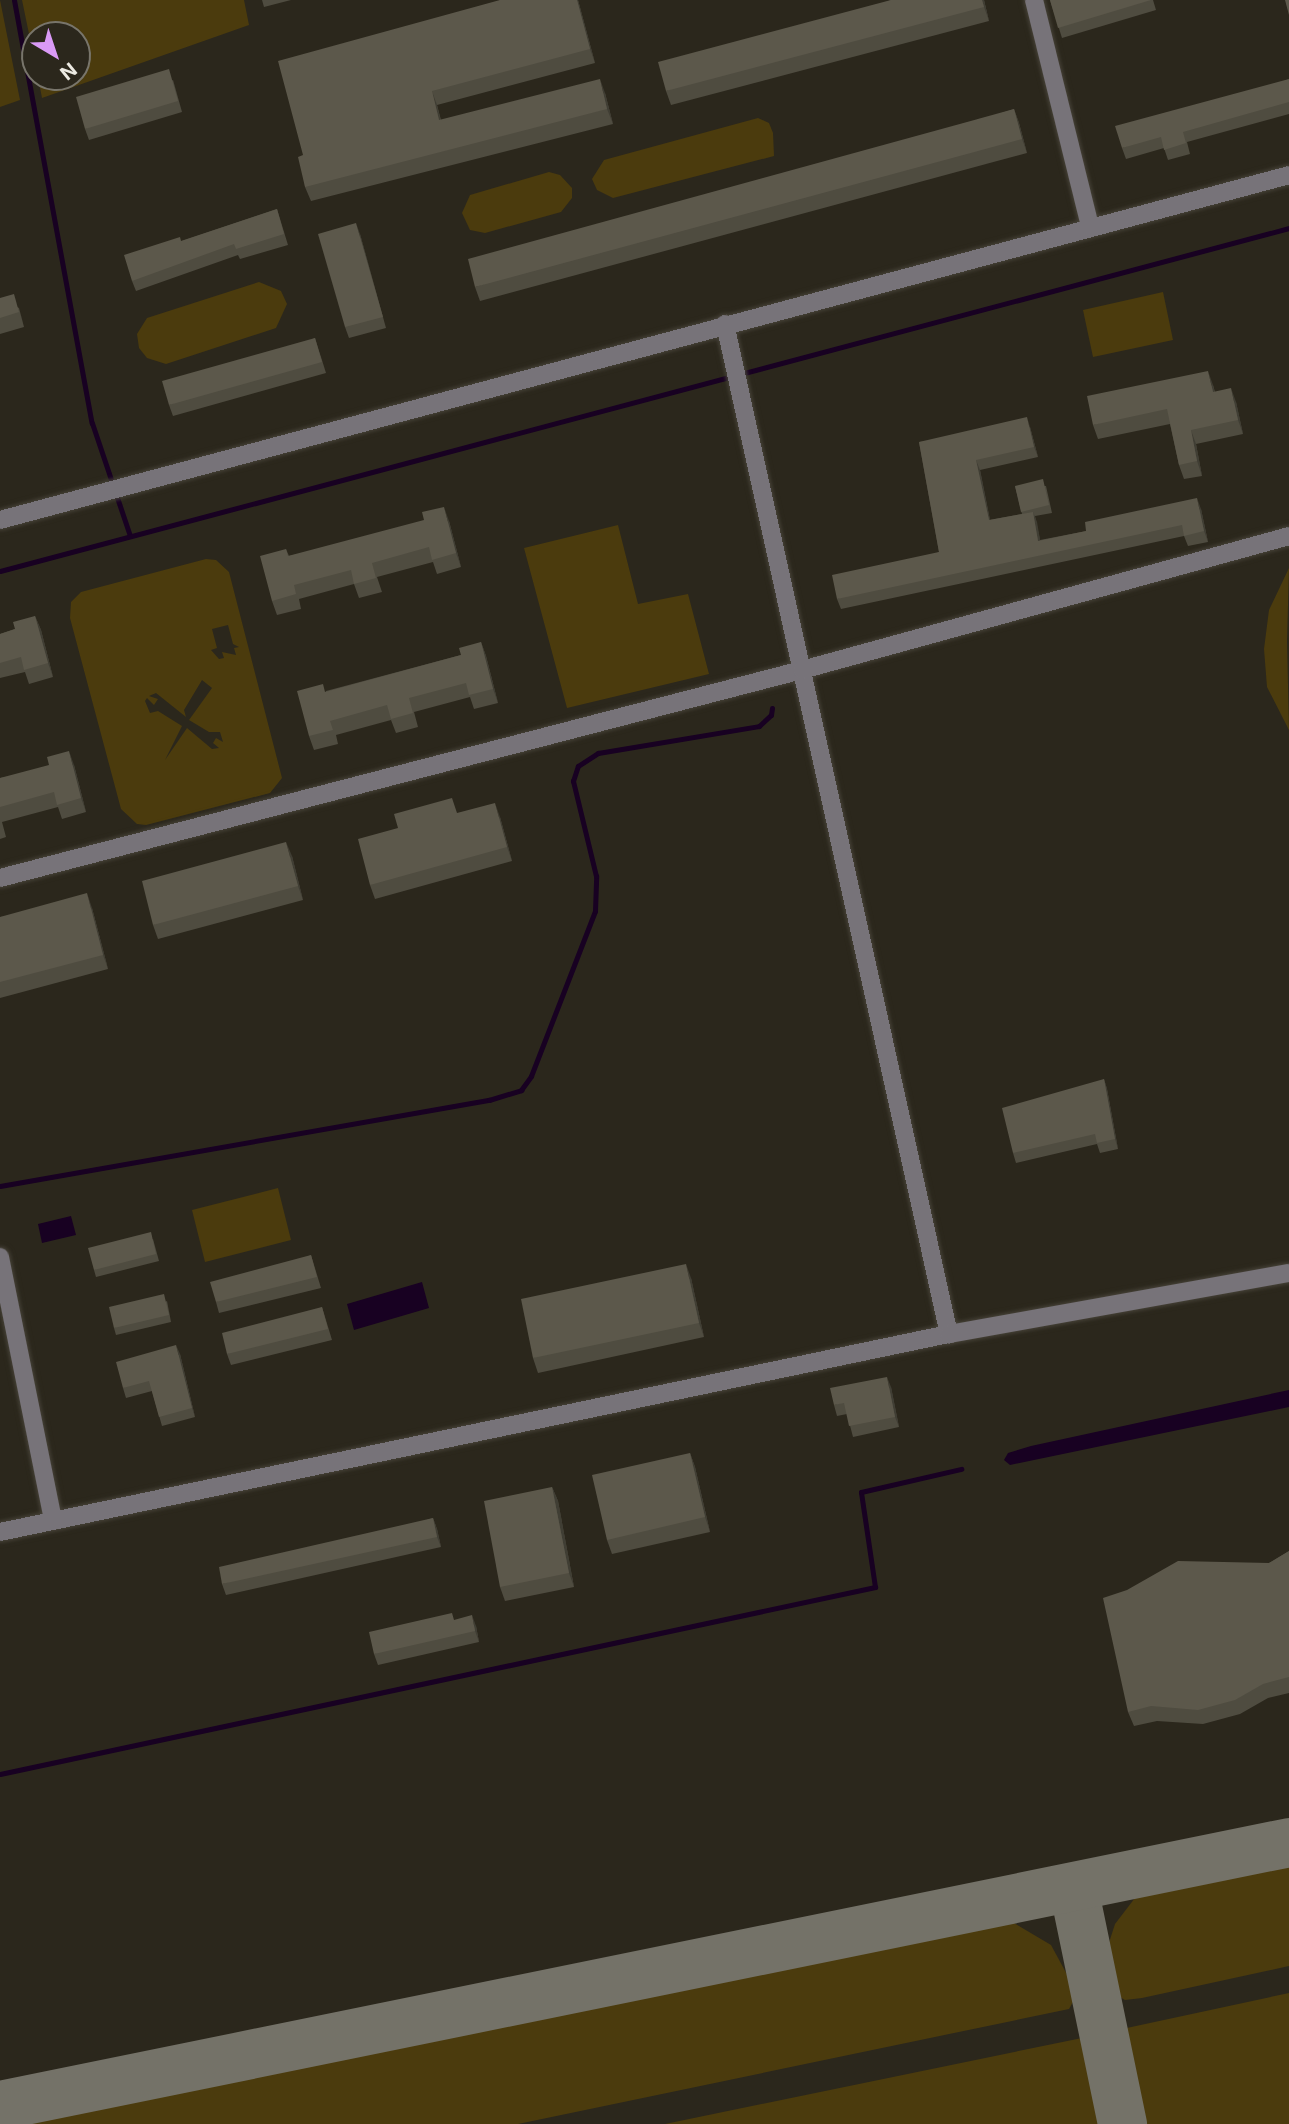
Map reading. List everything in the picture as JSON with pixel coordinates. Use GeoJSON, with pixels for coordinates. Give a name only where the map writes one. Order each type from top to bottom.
{"type":"FeatureCollection","features":[{"type":"Feature","properties":{"kind":"street"},"geometry":{"type":"LineString","coordinates":[[1034,0],[1090,227]]}},
{"type":"Feature","properties":{"kind":"street"},"geometry":{"type":"LineString","coordinates":[[0,520],[1289,175]]}},
{"type":"Feature","properties":{"kind":"street"},"geometry":{"type":"LineString","coordinates":[[725,324],[949,1334]]}},
{"type":"Feature","properties":{"kind":"street"},"geometry":{"type":"LineString","coordinates":[[0,878],[802,670],[1289,536]]}},
{"type":"Feature","properties":{"kind":"street"},"geometry":{"type":"LineString","coordinates":[[0,1257],[53,1521]]}},
{"type":"Feature","properties":{"kind":"street"},"geometry":{"type":"LineString","coordinates":[[0,1532],[949,1334],[1289,1273]]}},
{"type":"Feature","properties":{"kind":"shaded area"},"geometry":{"type":"Polygon","coordinates":[[[0,0],[20,100],[0,107],[0,0]]]}},
{"type":"Feature","properties":{"kind":"shaded area"},"geometry":{"type":"Polygon","coordinates":[[[22,0],[244,0],[249,25],[91,81],[91,21],[26,21],[22,0]]]}},
{"type":"Feature","properties":{"kind":"shaded area"},"geometry":{"type":"Polygon","coordinates":[[[41,91],[62,91],[42,98],[41,91]]]}},
{"type":"Feature","properties":{"kind":"shaded area"},"geometry":{"type":"Polygon","coordinates":[[[758,118],[769,123],[773,133],[774,156],[613,198],[597,190],[592,179],[604,160],[758,118]]]}},
{"type":"Feature","properties":{"kind":"shaded area"},"geometry":{"type":"Polygon","coordinates":[[[549,172],[560,175],[572,188],[572,198],[561,212],[485,233],[470,230],[462,213],[470,195],[549,172]]]}},
{"type":"Feature","properties":{"kind":"shaded area"},"geometry":{"type":"Polygon","coordinates":[[[259,282],[281,291],[287,304],[276,328],[166,364],[147,358],[139,348],[137,334],[147,318],[259,282]]]}},
{"type":"Feature","properties":{"kind":"shaded area"},"geometry":{"type":"Polygon","coordinates":[[[1163,292],[1173,340],[1093,357],[1083,310],[1163,292]]]}},
{"type":"Feature","properties":{"kind":"shaded area"},"geometry":{"type":"Polygon","coordinates":[[[618,525],[638,604],[688,594],[709,674],[567,708],[524,548],[618,525]]]}},
{"type":"Feature","properties":{"kind":"shaded area"},"geometry":{"type":"Polygon","coordinates":[[[206,559],[216,560],[229,572],[282,778],[270,793],[146,825],[137,824],[121,809],[70,618],[71,602],[81,592],[206,559]],[[228,625],[212,629],[217,648],[211,650],[219,659],[224,658],[222,652],[236,655],[234,648],[239,647],[233,644],[228,625]],[[202,680],[184,710],[186,717],[156,693],[149,696],[158,699],[154,705],[147,698],[145,701],[150,713],[158,711],[182,726],[165,760],[187,728],[212,749],[219,748],[213,743],[216,738],[223,742],[220,732],[209,732],[189,720],[212,688],[202,680]]]}},
{"type":"Feature","properties":{"kind":"shaded area"},"geometry":{"type":"Polygon","coordinates":[[[1289,568],[1289,730],[1267,687],[1264,649],[1269,610],[1289,568]]]}},
{"type":"Feature","properties":{"kind":"shaded area"},"geometry":{"type":"Polygon","coordinates":[[[278,1188],[291,1240],[205,1262],[192,1210],[278,1188]]]}},
{"type":"Feature","properties":{"kind":"shaded area"},"geometry":{"type":"Polygon","coordinates":[[[71,1216],[76,1235],[42,1243],[38,1224],[71,1216]]]}},
{"type":"Feature","properties":{"kind":"shaded area"},"geometry":{"type":"Polygon","coordinates":[[[422,1282],[429,1308],[354,1330],[347,1304],[422,1282]]]}},
{"type":"Feature","properties":{"kind":"shaded area"},"geometry":{"type":"Polygon","coordinates":[[[1289,1390],[1289,1407],[1010,1465],[1004,1460],[1008,1453],[1031,1446],[1289,1390]]]}},
{"type":"Feature","properties":{"kind":"shaded area"},"geometry":{"type":"Polygon","coordinates":[[[1289,1855],[1289,1966],[1142,1998],[1125,2000],[1111,1992],[1106,1952],[1115,1924],[1138,1894],[1154,1884],[1289,1855]]]}},
{"type":"Feature","properties":{"kind":"shaded area"},"geometry":{"type":"Polygon","coordinates":[[[990,1918],[1014,1923],[1051,1945],[1070,1980],[1074,2000],[1069,2009],[518,2124],[0,2124],[990,1918]]]}},
{"type":"Feature","properties":{"kind":"shaded area"},"geometry":{"type":"Polygon","coordinates":[[[1289,1993],[1289,2124],[1142,2124],[1122,2029],[1289,1993]]]}},
{"type":"Feature","properties":{"kind":"shaded area"},"geometry":{"type":"Polygon","coordinates":[[[1082,2038],[1101,2124],[665,2124],[1082,2038]]]}},
{"type":"Feature","properties":{"kind":"building"},"geometry":{"type":"Polygon","coordinates":[[[500,0],[577,0],[590,49],[432,91],[439,120],[600,79],[607,109],[305,187],[298,157],[303,155],[278,61],[500,0]]]}},
{"type":"Feature","properties":{"kind":"building"},"geometry":{"type":"Polygon","coordinates":[[[891,0],[982,0],[984,7],[666,91],[658,62],[891,0]]]}},
{"type":"Feature","properties":{"kind":"building"},"geometry":{"type":"Polygon","coordinates":[[[1050,0],[1151,0],[1058,28],[1050,0]]]}},
{"type":"Feature","properties":{"kind":"building"},"geometry":{"type":"Polygon","coordinates":[[[169,69],[178,101],[85,129],[76,97],[169,69]]]}},
{"type":"Feature","properties":{"kind":"building"},"geometry":{"type":"Polygon","coordinates":[[[1289,79],[1289,102],[1183,132],[1186,143],[1164,150],[1161,137],[1122,148],[1115,126],[1289,79]]]}},
{"type":"Feature","properties":{"kind":"building"},"geometry":{"type":"Polygon","coordinates":[[[1014,109],[1022,139],[475,287],[468,259],[1014,109]]]}},
{"type":"Feature","properties":{"kind":"building"},"geometry":{"type":"Polygon","coordinates":[[[277,209],[284,234],[236,249],[234,244],[132,281],[124,255],[180,237],[181,241],[277,209]]]}},
{"type":"Feature","properties":{"kind":"building"},"geometry":{"type":"Polygon","coordinates":[[[356,223],[383,317],[345,327],[318,234],[356,223]]]}},
{"type":"Feature","properties":{"kind":"building"},"geometry":{"type":"Polygon","coordinates":[[[14,294],[19,312],[0,318],[0,298],[14,294]]]}},
{"type":"Feature","properties":{"kind":"building"},"geometry":{"type":"Polygon","coordinates":[[[315,338],[322,362],[169,405],[162,381],[315,338]]]}},
{"type":"Feature","properties":{"kind":"building"},"geometry":{"type":"Polygon","coordinates":[[[1208,371],[1213,392],[1231,388],[1238,420],[1191,430],[1197,461],[1179,465],[1167,409],[1093,425],[1087,396],[1208,371]]]}},
{"type":"Feature","properties":{"kind":"building"},"geometry":{"type":"Polygon","coordinates":[[[1027,417],[1034,447],[976,460],[989,520],[1033,512],[1038,541],[1086,531],[1085,522],[1197,498],[1204,531],[1184,536],[1182,525],[837,599],[832,575],[939,552],[919,442],[1027,417]]]}},
{"type":"Feature","properties":{"kind":"building"},"geometry":{"type":"Polygon","coordinates":[[[1043,479],[1049,505],[1021,512],[1015,486],[1043,479]]]}},
{"type":"Feature","properties":{"kind":"building"},"geometry":{"type":"Polygon","coordinates":[[[444,507],[456,553],[432,560],[429,547],[372,563],[376,578],[354,584],[351,570],[294,585],[296,594],[272,601],[260,556],[286,549],[288,556],[424,520],[422,512],[444,507]]]}},
{"type":"Feature","properties":{"kind":"building"},"geometry":{"type":"Polygon","coordinates":[[[35,616],[48,663],[24,670],[21,657],[0,663],[0,634],[15,629],[13,622],[35,616]]]}},
{"type":"Feature","properties":{"kind":"building"},"geometry":{"type":"Polygon","coordinates":[[[481,642],[493,689],[469,695],[466,683],[409,698],[413,713],[391,719],[387,705],[330,721],[333,730],[309,736],[297,691],[323,684],[325,692],[461,655],[459,648],[481,642]]]}},
{"type":"Feature","properties":{"kind":"building"},"geometry":{"type":"Polygon","coordinates":[[[69,751],[81,798],[57,805],[54,792],[0,807],[0,778],[49,765],[47,757],[69,751]]]}},
{"type":"Feature","properties":{"kind":"building"},"geometry":{"type":"Polygon","coordinates":[[[452,798],[457,813],[495,803],[507,847],[370,885],[358,839],[398,828],[394,814],[452,798]]]}},
{"type":"Feature","properties":{"kind":"building"},"geometry":{"type":"Polygon","coordinates":[[[286,842],[298,886],[153,925],[142,881],[286,842]]]}},
{"type":"Feature","properties":{"kind":"building"},"geometry":{"type":"Polygon","coordinates":[[[87,893],[103,955],[0,982],[0,917],[87,893]]]}},
{"type":"Feature","properties":{"kind":"building"},"geometry":{"type":"Polygon","coordinates":[[[1104,1079],[1115,1139],[1097,1143],[1095,1134],[1013,1153],[1002,1108],[1104,1079]]]}},
{"type":"Feature","properties":{"kind":"building"},"geometry":{"type":"Polygon","coordinates":[[[151,1232],[156,1254],[94,1270],[88,1248],[151,1232]]]}},
{"type":"Feature","properties":{"kind":"building"},"geometry":{"type":"Polygon","coordinates":[[[311,1255],[317,1277],[216,1302],[210,1282],[311,1255]]]}},
{"type":"Feature","properties":{"kind":"building"},"geometry":{"type":"Polygon","coordinates":[[[686,1264],[699,1323],[533,1358],[521,1299],[686,1264]]]}},
{"type":"Feature","properties":{"kind":"building"},"geometry":{"type":"Polygon","coordinates":[[[164,1294],[169,1315],[114,1328],[109,1307],[164,1294]]]}},
{"type":"Feature","properties":{"kind":"building"},"geometry":{"type":"Polygon","coordinates":[[[322,1307],[328,1329],[227,1354],[222,1333],[322,1307]]]}},
{"type":"Feature","properties":{"kind":"building"},"geometry":{"type":"Polygon","coordinates":[[[176,1345],[192,1408],[159,1417],[149,1381],[123,1388],[116,1362],[176,1345]]]}},
{"type":"Feature","properties":{"kind":"building"},"geometry":{"type":"Polygon","coordinates":[[[887,1377],[895,1417],[849,1426],[844,1403],[834,1405],[830,1388],[887,1377]]]}},
{"type":"Feature","properties":{"kind":"building"},"geometry":{"type":"Polygon","coordinates":[[[690,1453],[705,1517],[607,1540],[592,1475],[690,1453]]]}},
{"type":"Feature","properties":{"kind":"building"},"geometry":{"type":"Polygon","coordinates":[[[552,1487],[569,1573],[500,1587],[484,1501],[552,1487]]]}},
{"type":"Feature","properties":{"kind":"building"},"geometry":{"type":"Polygon","coordinates":[[[433,1518],[437,1537],[222,1584],[219,1567],[433,1518]]]}},
{"type":"Feature","properties":{"kind":"building"},"geometry":{"type":"Polygon","coordinates":[[[1289,1551],[1289,1677],[1263,1684],[1235,1700],[1198,1710],[1151,1706],[1128,1712],[1103,1598],[1127,1590],[1178,1561],[1269,1563],[1289,1551]]]}},
{"type":"Feature","properties":{"kind":"building"},"geometry":{"type":"Polygon","coordinates":[[[452,1613],[454,1620],[472,1615],[475,1631],[374,1654],[369,1632],[452,1613]]]}},
{"type":"Feature","properties":{"kind":"waterway"},"geometry":{"type":"LineString","coordinates":[[14,0],[92,423],[130,536]]}},
{"type":"Feature","properties":{"kind":"waterway"},"geometry":{"type":"LineString","coordinates":[[0,571],[1289,228]]}},
{"type":"Feature","properties":{"kind":"waterway"},"geometry":{"type":"LineString","coordinates":[[0,1186],[489,1100],[521,1090],[531,1076],[595,911],[596,876],[573,781],[578,766],[598,753],[759,726],[771,715],[772,708]]}},
{"type":"Feature","properties":{"kind":"waterway"},"geometry":{"type":"LineString","coordinates":[[0,1774],[875,1587],[861,1492],[961,1469]]}},
{"type":"Feature","properties":{"kind":"taxiway"},"geometry":{"type":"LineString","coordinates":[[0,2105],[1289,1842]]}},
{"type":"Feature","properties":{"kind":"taxiway"},"geometry":{"type":"LineString","coordinates":[[1073,1887],[1122,2124]]}}]}
